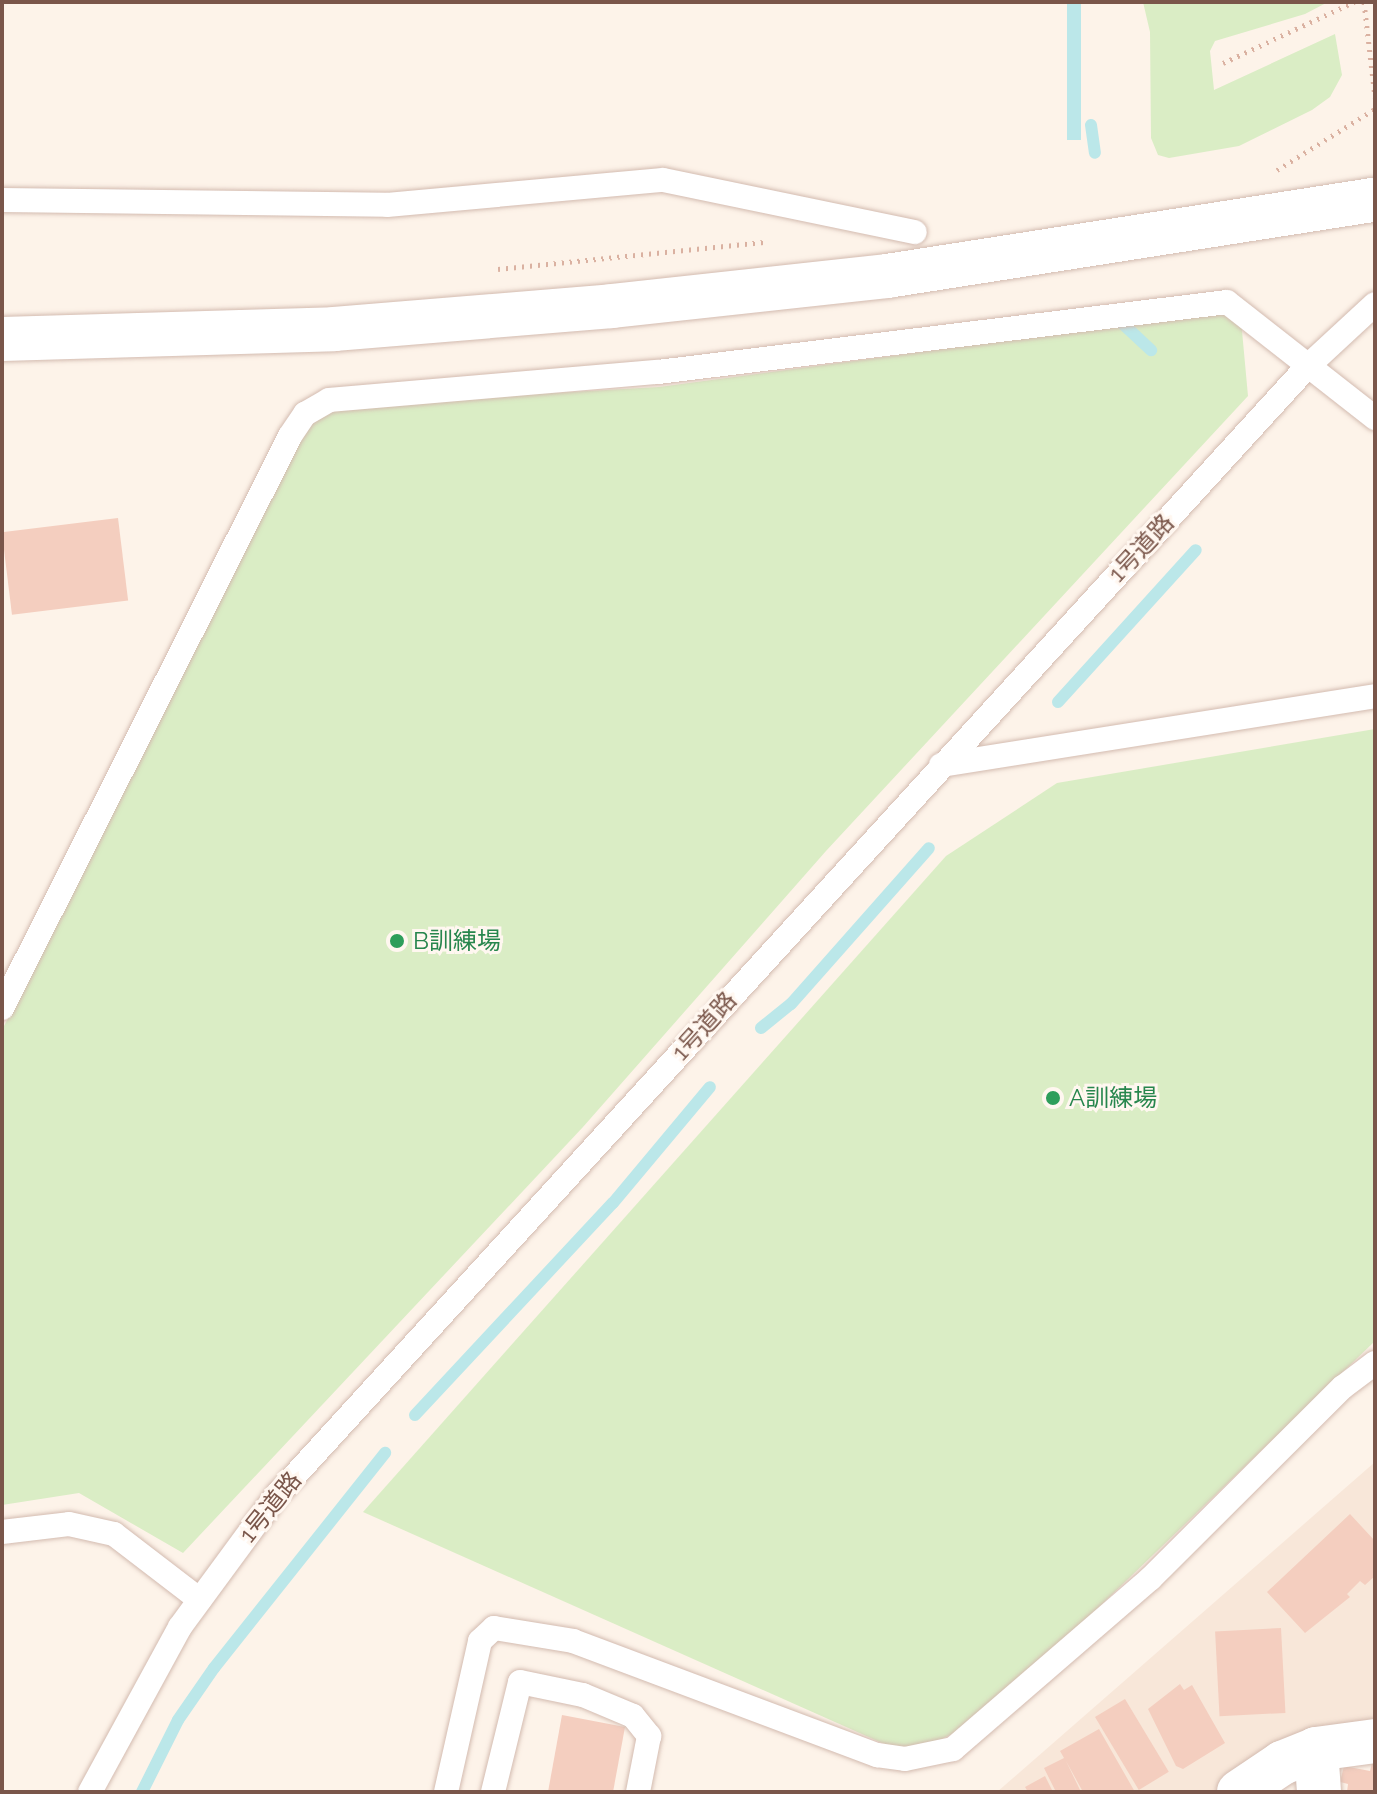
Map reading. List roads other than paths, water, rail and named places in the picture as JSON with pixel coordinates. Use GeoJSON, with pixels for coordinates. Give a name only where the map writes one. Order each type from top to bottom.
{"type":"FeatureCollection","features":[{"type":"Feature","properties":{"kind":"street"},"geometry":{"type":"LineString","coordinates":[[2,339],[334,329],[612,306],[887,276],[1375,200]]}},
{"type":"Feature","properties":{"kind":"street"},"geometry":{"type":"LineString","coordinates":[[1239,1792],[1282,1763],[1316,1749],[1375,1741]]}},
{"type":"Feature","properties":{"kind":"street"},"geometry":{"type":"LineString","coordinates":[[1316,1749],[1319,1792]]}},
{"type":"Feature","properties":{"kind":"lane"},"geometry":{"type":"LineString","coordinates":[[2,200],[387,205],[663,180],[915,232]]}},
{"type":"Feature","properties":{"kind":"lane"},"geometry":{"type":"LineString","coordinates":[[2,1008],[290,436],[315,406],[346,397],[658,372],[1227,302],[1375,418]]}},
{"type":"Feature","properties":{"kind":"lane","name":"1号道路"},"geometry":{"type":"LineString","coordinates":[[90,1792],[200,1600],[277,1495],[1308,366],[1375,304]]}},
{"type":"Feature","properties":{"kind":"lane"},"geometry":{"type":"LineString","coordinates":[[941,765],[1375,696]]}},
{"type":"Feature","properties":{"kind":"lane"},"geometry":{"type":"LineString","coordinates":[[446,1792],[480,1641],[494,1628],[573,1641],[877,1755],[905,1759],[953,1749],[1150,1579],[1343,1387],[1375,1363]]}},
{"type":"Feature","properties":{"kind":"lane"},"geometry":{"type":"LineString","coordinates":[[2,1532],[69,1524],[114,1534],[200,1600]]}},
{"type":"Feature","properties":{"kind":"lane"},"geometry":{"type":"LineString","coordinates":[[493,1792],[520,1682],[583,1695],[633,1716],[649,1736],[638,1792]]}},
{"type":"Feature","properties":{"kind":"water"},"geometry":{"type":"Polygon","coordinates":[[[1067,2],[1081,2],[1081,140],[1067,140],[1067,2]]]}},
{"type":"Feature","properties":{"kind":"waterway"},"geometry":{"type":"LineString","coordinates":[[1091,125],[1095,153]]}},
{"type":"Feature","properties":{"kind":"waterway"},"geometry":{"type":"LineString","coordinates":[[1122,323],[1151,350]]}},
{"type":"Feature","properties":{"kind":"waterway"},"geometry":{"type":"LineString","coordinates":[[1058,702],[1196,550]]}},
{"type":"Feature","properties":{"kind":"waterway"},"geometry":{"type":"LineString","coordinates":[[761,1028],[791,1004],[929,848]]}},
{"type":"Feature","properties":{"kind":"waterway"},"geometry":{"type":"LineString","coordinates":[[415,1415],[613,1203],[710,1087]]}},
{"type":"Feature","properties":{"kind":"waterway"},"geometry":{"type":"LineString","coordinates":[[142,1792],[178,1720],[214,1668],[385,1453]]}},
{"type":"Feature","properties":{"kind":"place","name":"B訓練場"},"geometry":{"type":"Point","coordinates":[397,941]}},
{"type":"Feature","properties":{"kind":"place","name":"A訓練場"},"geometry":{"type":"Point","coordinates":[1053,1098]}}]}
